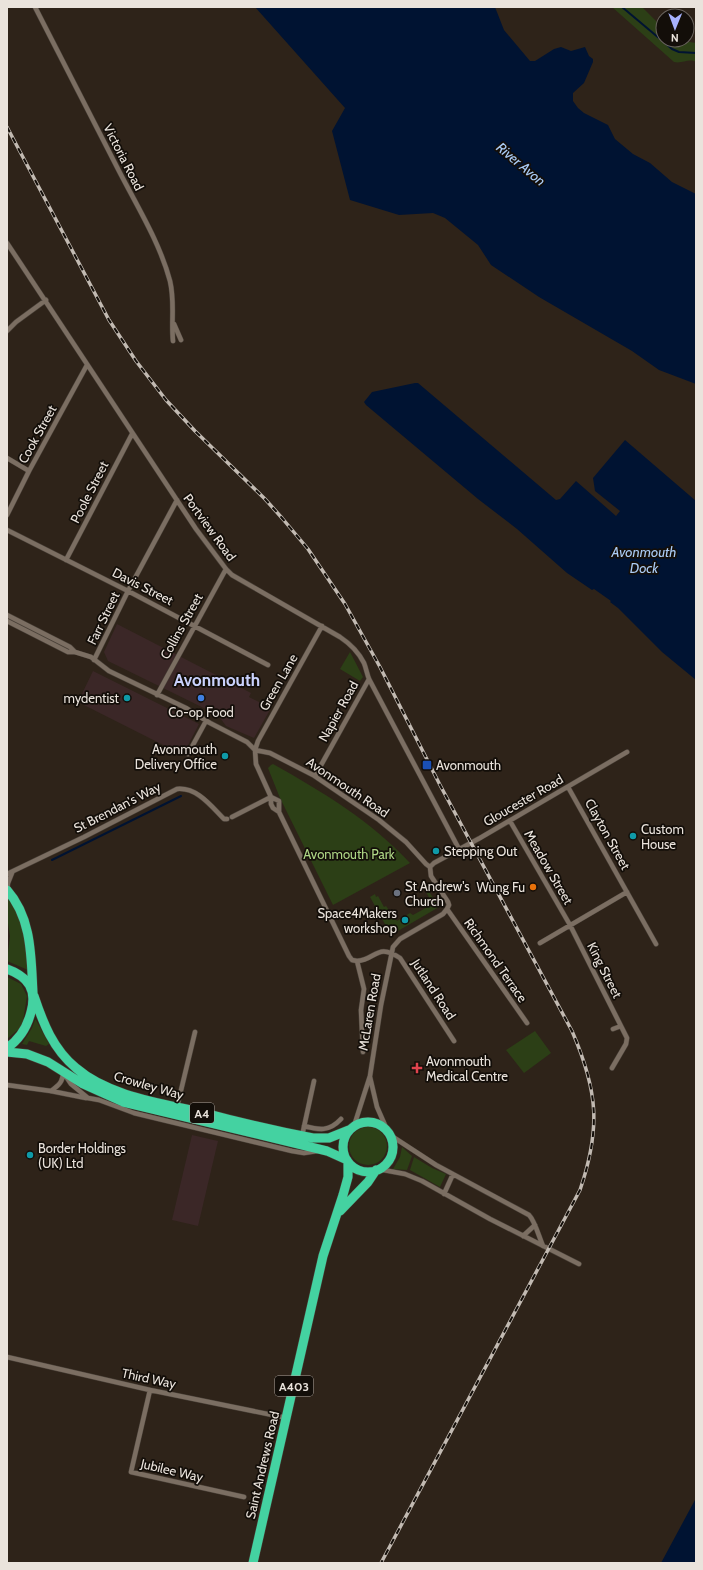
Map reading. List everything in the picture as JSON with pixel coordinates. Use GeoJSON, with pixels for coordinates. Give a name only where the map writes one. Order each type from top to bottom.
{"type":"FeatureCollection","features":[{"type":"Feature","properties":{"kind":"highway","name":"A4"},"geometry":{"type":"LineString","coordinates":[[7,890],[19,906],[26,926],[30,947],[33,994]]}},
{"type":"Feature","properties":{"kind":"highway"},"geometry":{"type":"LineString","coordinates":[[7,969],[20,975],[26,980],[33,994],[30,1018],[24,1031],[7,1048]]}},
{"type":"Feature","properties":{"kind":"highway","name":"Crowley Way"},"geometry":{"type":"LineString","coordinates":[[33,994],[51,1039],[63,1056],[77,1069],[116,1091],[177,1107],[302,1136],[325,1139],[352,1128]]}},
{"type":"Feature","properties":{"kind":"highway","name":"Crowley Way"},"geometry":{"type":"LineString","coordinates":[[7,1052],[30,1055],[48,1062],[100,1092],[123,1102],[327,1151],[348,1161]]}},
{"type":"Feature","properties":{"kind":"highway"},"geometry":{"type":"LineString","coordinates":[[370,1122],[382,1126],[389,1134],[392,1143],[391,1155],[388,1162],[377,1170],[363,1171],[355,1168],[348,1161],[344,1153],[343,1145],[345,1137],[352,1128],[362,1123],[370,1122]]}},
{"type":"Feature","properties":{"kind":"highway","name":"Saint Andrews Road"},"geometry":{"type":"LineString","coordinates":[[253,1563],[323,1256],[339,1211],[348,1177],[348,1161]]}},
{"type":"Feature","properties":{"kind":"highway","name":"Saint Andrews Road"},"geometry":{"type":"LineString","coordinates":[[339,1211],[368,1182],[377,1170]]}},
{"type":"Feature","properties":{"kind":"street","name":"Victoria Road"},"geometry":{"type":"LineString","coordinates":[[35,7],[133,198],[164,262],[170,282],[174,324],[181,340]]}},
{"type":"Feature","properties":{"kind":"street","name":"Portview Road"},"geometry":{"type":"LineString","coordinates":[[7,243],[46,300],[176,500],[226,569],[232,575],[340,637],[351,646],[364,663],[369,679],[459,849]]}},
{"type":"Feature","properties":{"kind":"street"},"geometry":{"type":"LineString","coordinates":[[7,331],[16,322],[46,300]]}},
{"type":"Feature","properties":{"kind":"street","name":"Victoria Road"},"geometry":{"type":"LineString","coordinates":[[173,341],[172,329],[174,324]]}},
{"type":"Feature","properties":{"kind":"street","name":"Cook Street"},"geometry":{"type":"LineString","coordinates":[[7,515],[29,470],[87,365]]}},
{"type":"Feature","properties":{"kind":"street","name":"Poole Street"},"geometry":{"type":"LineString","coordinates":[[66,560],[132,434]]}},
{"type":"Feature","properties":{"kind":"street"},"geometry":{"type":"LineString","coordinates":[[7,458],[29,470]]}},
{"type":"Feature","properties":{"kind":"street","name":"Farr Street"},"geometry":{"type":"LineString","coordinates":[[94,660],[128,591],[176,500]]}},
{"type":"Feature","properties":{"kind":"street","name":"Davis Street"},"geometry":{"type":"LineString","coordinates":[[7,530],[194,625],[268,665]]}},
{"type":"Feature","properties":{"kind":"street","name":"Collins Street"},"geometry":{"type":"LineString","coordinates":[[157,695],[226,569]]}},
{"type":"Feature","properties":{"kind":"street","name":"Avonmouth Road"},"geometry":{"type":"LineString","coordinates":[[7,615],[70,647],[75,652]]}},
{"type":"Feature","properties":{"kind":"street","name":"Avonmouth Road"},"geometry":{"type":"LineString","coordinates":[[7,621],[68,652],[75,652],[88,656],[109,671],[192,711],[206,721],[247,742],[255,750],[270,753],[315,776],[379,820],[406,842],[430,867]]}},
{"type":"Feature","properties":{"kind":"street","name":"Green Lane"},"geometry":{"type":"LineString","coordinates":[[255,750],[258,741],[322,626]]}},
{"type":"Feature","properties":{"kind":"street","name":"Napier Road"},"geometry":{"type":"LineString","coordinates":[[315,776],[369,679]]}},
{"type":"Feature","properties":{"kind":"street"},"geometry":{"type":"LineString","coordinates":[[188,754],[206,721]]}},
{"type":"Feature","properties":{"kind":"street"},"geometry":{"type":"LineString","coordinates":[[255,750],[256,764],[271,797],[271,804],[273,808],[279,812]]}},
{"type":"Feature","properties":{"kind":"street","name":"Gloucester Road"},"geometry":{"type":"LineString","coordinates":[[430,867],[627,752]]}},
{"type":"Feature","properties":{"kind":"street","name":"Clayton Street"},"geometry":{"type":"LineString","coordinates":[[568,787],[656,944]]}},
{"type":"Feature","properties":{"kind":"street","name":"St Brendan's Way"},"geometry":{"type":"LineString","coordinates":[[7,890],[10,873],[177,789],[190,790],[197,794],[224,819],[230,818],[271,797]]}},
{"type":"Feature","properties":{"kind":"street"},"geometry":{"type":"LineString","coordinates":[[271,797],[278,801],[279,812],[349,956],[352,960],[357,961],[364,986],[361,1010],[363,1052]]}},
{"type":"Feature","properties":{"kind":"street","name":"Meadow Street"},"geometry":{"type":"LineString","coordinates":[[510,821],[570,925]]}},
{"type":"Feature","properties":{"kind":"street","name":"Richmond Terrace"},"geometry":{"type":"LineString","coordinates":[[430,867],[431,876],[448,902],[449,905],[447,909],[527,1023]]}},
{"type":"Feature","properties":{"kind":"street"},"geometry":{"type":"LineString","coordinates":[[540,943],[628,892]]}},
{"type":"Feature","properties":{"kind":"street","name":"McLaren Road"},"geometry":{"type":"LineString","coordinates":[[352,1128],[370,1076],[382,1000],[393,947],[397,942],[443,914],[447,909]]}},
{"type":"Feature","properties":{"kind":"street","name":"King Street"},"geometry":{"type":"LineString","coordinates":[[570,925],[627,1040],[612,1068]]}},
{"type":"Feature","properties":{"kind":"street","name":"McLaren Road"},"geometry":{"type":"LineString","coordinates":[[357,961],[362,961],[378,952],[392,952]]}},
{"type":"Feature","properties":{"kind":"street","name":"Jutland Road"},"geometry":{"type":"LineString","coordinates":[[392,952],[400,958],[454,1041]]}},
{"type":"Feature","properties":{"kind":"street"},"geometry":{"type":"LineString","coordinates":[[614,1029],[621,1026]]}},
{"type":"Feature","properties":{"kind":"street"},"geometry":{"type":"LineString","coordinates":[[177,1107],[195,1032]]}},
{"type":"Feature","properties":{"kind":"street"},"geometry":{"type":"LineString","coordinates":[[51,1091],[61,1082],[63,1072]]}},
{"type":"Feature","properties":{"kind":"street"},"geometry":{"type":"LineString","coordinates":[[63,1072],[71,1084],[88,1098]]}},
{"type":"Feature","properties":{"kind":"street","name":"McLaren Road"},"geometry":{"type":"LineString","coordinates":[[370,1076],[377,1107],[389,1134]]}},
{"type":"Feature","properties":{"kind":"street"},"geometry":{"type":"LineString","coordinates":[[302,1136],[314,1081]]}},
{"type":"Feature","properties":{"kind":"street"},"geometry":{"type":"LineString","coordinates":[[7,1085],[99,1100],[134,1113],[299,1153],[327,1151]]}},
{"type":"Feature","properties":{"kind":"street"},"geometry":{"type":"LineString","coordinates":[[304,1126],[318,1130],[326,1130],[340,1120]]}},
{"type":"Feature","properties":{"kind":"street"},"geometry":{"type":"LineString","coordinates":[[389,1134],[421,1156],[526,1213],[531,1217],[538,1236],[544,1246]]}},
{"type":"Feature","properties":{"kind":"street"},"geometry":{"type":"LineString","coordinates":[[377,1170],[406,1174],[579,1264]]}},
{"type":"Feature","properties":{"kind":"street"},"geometry":{"type":"LineString","coordinates":[[444,1194],[453,1174]]}},
{"type":"Feature","properties":{"kind":"street"},"geometry":{"type":"LineString","coordinates":[[523,1236],[535,1225]]}},
{"type":"Feature","properties":{"kind":"street","name":"Third Way"},"geometry":{"type":"LineString","coordinates":[[7,1357],[150,1390],[287,1418]]}},
{"type":"Feature","properties":{"kind":"street","name":"Jubilee Way"},"geometry":{"type":"LineString","coordinates":[[150,1390],[131,1472],[244,1497]]}},
{"type":"Feature","properties":{"kind":"shaded area"},"geometry":{"type":"Polygon","coordinates":[[[117,624],[251,693],[249,697],[271,708],[254,738],[226,726],[218,715],[108,661],[104,652],[117,624]]]}},
{"type":"Feature","properties":{"kind":"shaded area"},"geometry":{"type":"Polygon","coordinates":[[[93,671],[199,724],[183,755],[78,702],[93,671]]]}},
{"type":"Feature","properties":{"kind":"shaded area"},"geometry":{"type":"Polygon","coordinates":[[[192,1135],[218,1141],[198,1226],[172,1220],[192,1135]]]}},
{"type":"Feature","properties":{"kind":"green space"},"geometry":{"type":"Polygon","coordinates":[[[612,7],[642,7],[655,20],[655,45],[612,7]]]}},
{"type":"Feature","properties":{"kind":"green space"},"geometry":{"type":"Polygon","coordinates":[[[696,43],[696,62],[674,62],[658,48],[695,48],[696,43]]]}},
{"type":"Feature","properties":{"kind":"green space"},"geometry":{"type":"Polygon","coordinates":[[[350,652],[363,677],[360,681],[340,669],[350,652]]]}},
{"type":"Feature","properties":{"kind":"green space","name":"Avonmouth Park"},"geometry":{"type":"Polygon","coordinates":[[[273,764],[346,808],[379,834],[410,863],[333,905],[280,798],[268,768],[273,764]]]}},
{"type":"Feature","properties":{"kind":"green space"},"geometry":{"type":"Polygon","coordinates":[[[422,883],[439,907],[391,935],[370,897],[375,894],[376,897],[378,896],[384,907],[386,906],[397,921],[410,913],[413,915],[433,904],[421,886],[422,883]]]}},
{"type":"Feature","properties":{"kind":"green space"},"geometry":{"type":"Polygon","coordinates":[[[7,896],[17,912],[24,935],[28,970],[7,961],[10,936],[7,917],[7,896]]]}},
{"type":"Feature","properties":{"kind":"green space"},"geometry":{"type":"Polygon","coordinates":[[[7,977],[21,984],[27,996],[23,1021],[20,1028],[7,1039],[7,977]]]}},
{"type":"Feature","properties":{"kind":"green space"},"geometry":{"type":"Polygon","coordinates":[[[35,1020],[49,1044],[46,1046],[29,1041],[27,1045],[22,1044],[35,1020]]]}},
{"type":"Feature","properties":{"kind":"green space"},"geometry":{"type":"Polygon","coordinates":[[[535,1031],[551,1053],[524,1073],[506,1050],[535,1031]]]}},
{"type":"Feature","properties":{"kind":"green space"},"geometry":{"type":"Polygon","coordinates":[[[364,1127],[372,1127],[382,1132],[386,1139],[386,1153],[382,1160],[372,1165],[364,1165],[354,1160],[352,1157],[349,1150],[349,1142],[354,1132],[357,1130],[364,1127]]]}},
{"type":"Feature","properties":{"kind":"green space"},"geometry":{"type":"Polygon","coordinates":[[[402,1147],[412,1156],[407,1170],[393,1169],[400,1157],[402,1147]]]}},
{"type":"Feature","properties":{"kind":"green space"},"geometry":{"type":"Polygon","coordinates":[[[414,1157],[432,1168],[446,1174],[440,1187],[410,1170],[414,1157]]]}},
{"type":"Feature","properties":{"kind":"water","name":"River Avon"},"geometry":{"type":"Polygon","coordinates":[[[255,7],[495,7],[504,30],[530,61],[535,61],[554,49],[561,47],[571,51],[585,47],[589,56],[593,59],[593,62],[584,83],[573,93],[573,101],[578,108],[584,113],[608,125],[615,139],[633,154],[650,163],[672,182],[696,194],[696,384],[659,370],[632,351],[539,297],[491,265],[478,245],[445,218],[433,213],[399,215],[350,200],[332,131],[345,108],[255,7]]]}},
{"type":"Feature","properties":{"kind":"water","name":"Avonmouth Dock"},"geometry":{"type":"Polygon","coordinates":[[[418,383],[556,500],[560,499],[576,481],[616,516],[620,511],[595,491],[593,478],[625,440],[696,501],[696,680],[662,652],[618,608],[610,602],[611,601],[567,573],[517,529],[478,499],[364,402],[372,392],[418,383]]]}},
{"type":"Feature","properties":{"kind":"water"},"geometry":{"type":"Polygon","coordinates":[[[696,1498],[696,1563],[661,1563],[696,1498]]]}},
{"type":"Feature","properties":{"kind":"waterway"},"geometry":{"type":"LineString","coordinates":[[622,7],[672,49],[679,52],[696,53]]}},
{"type":"Feature","properties":{"kind":"waterway"},"geometry":{"type":"LineString","coordinates":[[52,860],[181,796]]}},
{"type":"Feature","properties":{"kind":"railway"},"geometry":{"type":"LineString","coordinates":[[7,127],[109,320],[136,361],[166,400],[282,518],[308,549],[345,604],[380,667],[440,785],[572,1031],[587,1072],[594,1110],[594,1128],[587,1168],[580,1190],[381,1563]]}},
{"type":"Feature","properties":{"kind":"place","name":"mydentist"},"geometry":{"type":"Point","coordinates":[127,698]}},
{"type":"Feature","properties":{"kind":"place","name":"Co-op Food"},"geometry":{"type":"Point","coordinates":[201,698]}},
{"type":"Feature","properties":{"kind":"place","name":"Avonmouth Delivery Office"},"geometry":{"type":"Point","coordinates":[225,756]}},
{"type":"Feature","properties":{"kind":"place","name":"Avonmouth"},"geometry":{"type":"Point","coordinates":[427,765]}},
{"type":"Feature","properties":{"kind":"place","name":"Custom House"},"geometry":{"type":"Point","coordinates":[633,836]}},
{"type":"Feature","properties":{"kind":"place","name":"Stepping Out"},"geometry":{"type":"Point","coordinates":[436,851]}},
{"type":"Feature","properties":{"kind":"place","name":"Wung Fu"},"geometry":{"type":"Point","coordinates":[533,887]}},
{"type":"Feature","properties":{"kind":"place","name":"St Andrew's Church"},"geometry":{"type":"Point","coordinates":[397,893]}},
{"type":"Feature","properties":{"kind":"place","name":"Space4Makers workshop"},"geometry":{"type":"Point","coordinates":[405,920]}},
{"type":"Feature","properties":{"kind":"place","name":"Avonmouth Medical Centre"},"geometry":{"type":"Point","coordinates":[417,1068]}},
{"type":"Feature","properties":{"kind":"place","name":"Border Holdings (UK) Ltd"},"geometry":{"type":"Point","coordinates":[30,1155]}},
{"type":"Feature","properties":{"kind":"district","name":"Avonmouth"},"geometry":{"type":"Point","coordinates":[217,680]}}]}
